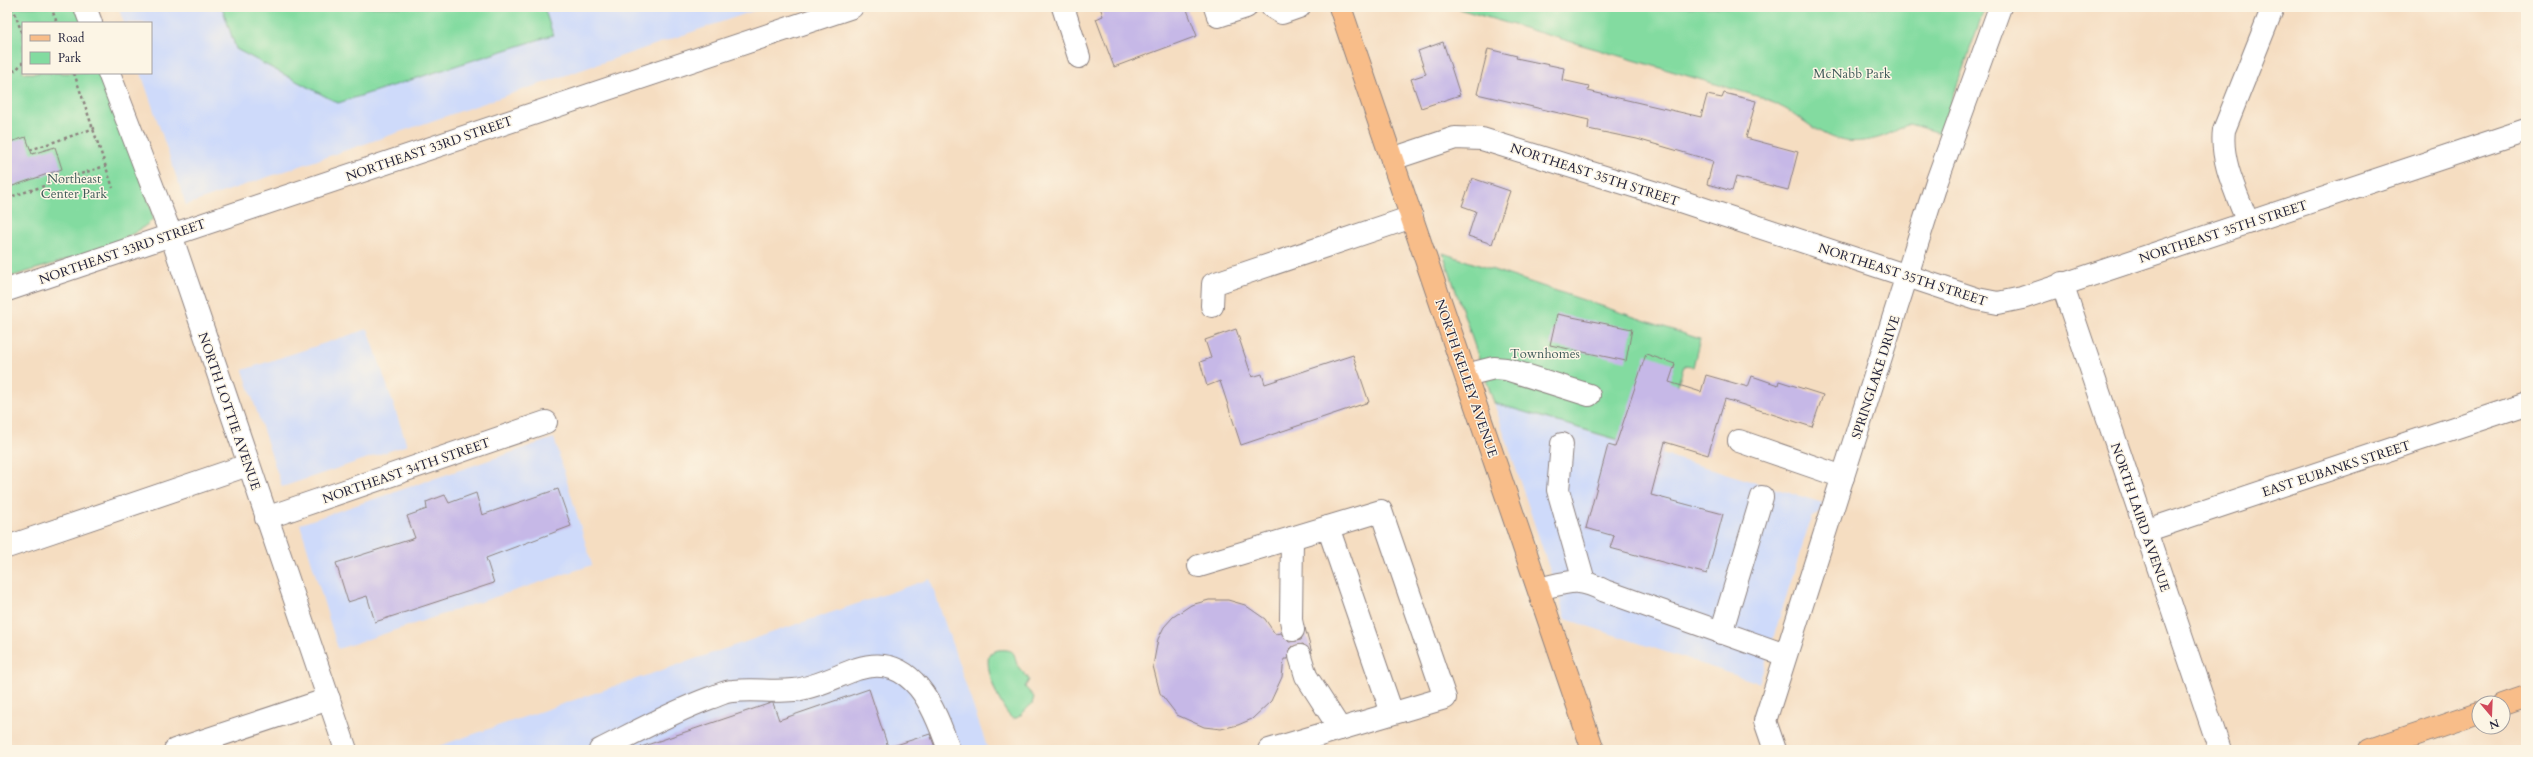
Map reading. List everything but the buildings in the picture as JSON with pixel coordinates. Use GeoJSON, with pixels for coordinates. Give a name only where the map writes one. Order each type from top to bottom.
{"type":"FeatureCollection","features":[{"type":"Feature","properties":{"kind":"main road","name":"NORTH KELLEY AVENUE"},"geometry":{"type":"LineString","coordinates":[[1340,7],[1593,750]]}},
{"type":"Feature","properties":{"kind":"main road"},"geometry":{"type":"LineString","coordinates":[[2511,702],[2526,697]]}},
{"type":"Feature","properties":{"kind":"main road"},"geometry":{"type":"LineString","coordinates":[[2370,750],[2471,716]]}},
{"type":"Feature","properties":{"kind":"street"},"geometry":{"type":"LineString","coordinates":[[85,7],[91,22]]}},
{"type":"Feature","properties":{"kind":"street","name":"NORTHEAST 33RD STREET"},"geometry":{"type":"LineString","coordinates":[[7,290],[852,7]]}},
{"type":"Feature","properties":{"kind":"street"},"geometry":{"type":"LineString","coordinates":[[1063,7],[1079,56]]}},
{"type":"Feature","properties":{"kind":"street"},"geometry":{"type":"LineString","coordinates":[[1215,7],[1218,16],[1246,7]]}},
{"type":"Feature","properties":{"kind":"street"},"geometry":{"type":"LineString","coordinates":[[1272,7],[1282,13],[1299,7]]}},
{"type":"Feature","properties":{"kind":"street","name":"SPRINGLAKE DRIVE"},"geometry":{"type":"LineString","coordinates":[[1775,750],[1765,721],[1950,143],[2000,7]]}},
{"type":"Feature","properties":{"kind":"street"},"geometry":{"type":"LineString","coordinates":[[2248,223],[2225,157],[2222,139],[2224,130],[2273,7]]}},
{"type":"Feature","properties":{"kind":"street","name":"NORTH LOTTIE AVENUE"},"geometry":{"type":"LineString","coordinates":[[109,74],[171,235],[346,750]]}},
{"type":"Feature","properties":{"kind":"street","name":"NORTHEAST 35TH STREET"},"geometry":{"type":"LineString","coordinates":[[1392,159],[1455,138],[1482,139],[1977,299],[1998,303],[2010,302],[2062,283],[2248,223],[2526,130]]}},
{"type":"Feature","properties":{"kind":"street"},"geometry":{"type":"LineString","coordinates":[[1212,306],[1212,284],[1412,217]]}},
{"type":"Feature","properties":{"kind":"street","name":"NORTH LAIRD AVENUE"},"geometry":{"type":"LineString","coordinates":[[2062,283],[2220,750]]}},
{"type":"Feature","properties":{"kind":"street"},"geometry":{"type":"LineString","coordinates":[[1466,376],[1494,368],[1506,369],[1589,395]]}},
{"type":"Feature","properties":{"kind":"street","name":"EAST EUBANKS STREET"},"geometry":{"type":"LineString","coordinates":[[2145,531],[2526,404]]}},
{"type":"Feature","properties":{"kind":"street","name":"NORTHEAST 34TH STREET"},"geometry":{"type":"LineString","coordinates":[[266,518],[546,422]]}},
{"type":"Feature","properties":{"kind":"street"},"geometry":{"type":"LineString","coordinates":[[1739,441],[1843,476]]}},
{"type":"Feature","properties":{"kind":"street"},"geometry":{"type":"LineString","coordinates":[[1562,444],[1558,490],[1584,582]]}},
{"type":"Feature","properties":{"kind":"street"},"geometry":{"type":"LineString","coordinates":[[7,547],[248,465]]}},
{"type":"Feature","properties":{"kind":"street"},"geometry":{"type":"LineString","coordinates":[[1721,633],[1762,497]]}},
{"type":"Feature","properties":{"kind":"street"},"geometry":{"type":"LineString","coordinates":[[1199,566],[1381,511],[1445,698],[1269,750]]}},
{"type":"Feature","properties":{"kind":"street"},"geometry":{"type":"LineString","coordinates":[[1328,527],[1392,713]]}},
{"type":"Feature","properties":{"kind":"street"},"geometry":{"type":"LineString","coordinates":[[1292,538],[1293,630]]}},
{"type":"Feature","properties":{"kind":"street"},"geometry":{"type":"LineString","coordinates":[[1539,589],[1578,580],[1721,633],[1786,655]]}},
{"type":"Feature","properties":{"kind":"street"},"geometry":{"type":"LineString","coordinates":[[1300,656],[1306,676],[1340,729]]}},
{"type":"Feature","properties":{"kind":"street"},"geometry":{"type":"LineString","coordinates":[[600,750],[692,705],[732,691],[795,690],[859,669],[876,666],[892,668],[913,680],[927,695],[937,715],[949,750]]}},
{"type":"Feature","properties":{"kind":"street"},"geometry":{"type":"LineString","coordinates":[[175,750],[329,699]]}},
{"type":"Feature","properties":{"kind":"path"},"geometry":{"type":"LineString","coordinates":[[13,7],[22,34]]}},
{"type":"Feature","properties":{"kind":"path"},"geometry":{"type":"LineString","coordinates":[[51,7],[57,22]]}},
{"type":"Feature","properties":{"kind":"path"},"geometry":{"type":"LineString","coordinates":[[7,73],[16,70],[22,63]]}},
{"type":"Feature","properties":{"kind":"path"},"geometry":{"type":"LineString","coordinates":[[74,74],[94,128],[113,188]]}},
{"type":"Feature","properties":{"kind":"path"},"geometry":{"type":"LineString","coordinates":[[30,150],[94,128]]}},
{"type":"Feature","properties":{"kind":"path"},"geometry":{"type":"LineString","coordinates":[[7,198],[105,166]]}},
{"type":"Feature","properties":{"kind":"shaded area"},"geometry":{"type":"Polygon","coordinates":[[[118,7],[765,7],[186,205],[141,74],[152,74],[152,22],[124,22],[118,7]]]}},
{"type":"Feature","properties":{"kind":"shaded area"},"geometry":{"type":"Polygon","coordinates":[[[368,329],[407,445],[282,487],[243,370],[368,329]]]}},
{"type":"Feature","properties":{"kind":"shaded area"},"geometry":{"type":"Polygon","coordinates":[[[1494,403],[1823,503],[1820,511],[1811,518],[1759,683],[1566,619],[1494,403]]]}},
{"type":"Feature","properties":{"kind":"shaded area"},"geometry":{"type":"Polygon","coordinates":[[[554,438],[592,565],[338,649],[300,524],[554,438]]]}},
{"type":"Feature","properties":{"kind":"shaded area"},"geometry":{"type":"Polygon","coordinates":[[[930,579],[988,750],[427,750],[930,579]]]}},
{"type":"Feature","properties":{"kind":"green space","name":"Northeast Center Park"},"geometry":{"type":"Polygon","coordinates":[[[7,7],[79,7],[85,22],[22,22],[22,74],[103,74],[152,210],[153,219],[142,229],[126,238],[85,254],[7,278],[7,7]]]}},
{"type":"Feature","properties":{"kind":"green space"},"geometry":{"type":"Polygon","coordinates":[[[222,7],[544,7],[553,35],[338,103],[236,49],[222,7]]]}},
{"type":"Feature","properties":{"kind":"green space","name":"McNabb Park"},"geometry":{"type":"Polygon","coordinates":[[[1452,7],[1985,7],[1940,133],[1909,124],[1878,138],[1852,142],[1831,137],[1791,112],[1760,97],[1452,7]]]}},
{"type":"Feature","properties":{"kind":"green space","name":"Townhomes"},"geometry":{"type":"Polygon","coordinates":[[[1443,253],[1700,339],[1693,367],[1684,366],[1656,451],[1494,403],[1443,253]]]}},
{"type":"Feature","properties":{"kind":"green space"},"geometry":{"type":"Polygon","coordinates":[[[998,650],[1010,651],[1013,653],[1018,666],[1029,680],[1025,687],[1034,697],[1032,704],[1021,715],[1013,719],[998,698],[991,677],[988,659],[990,653],[998,650]]]}}]}
